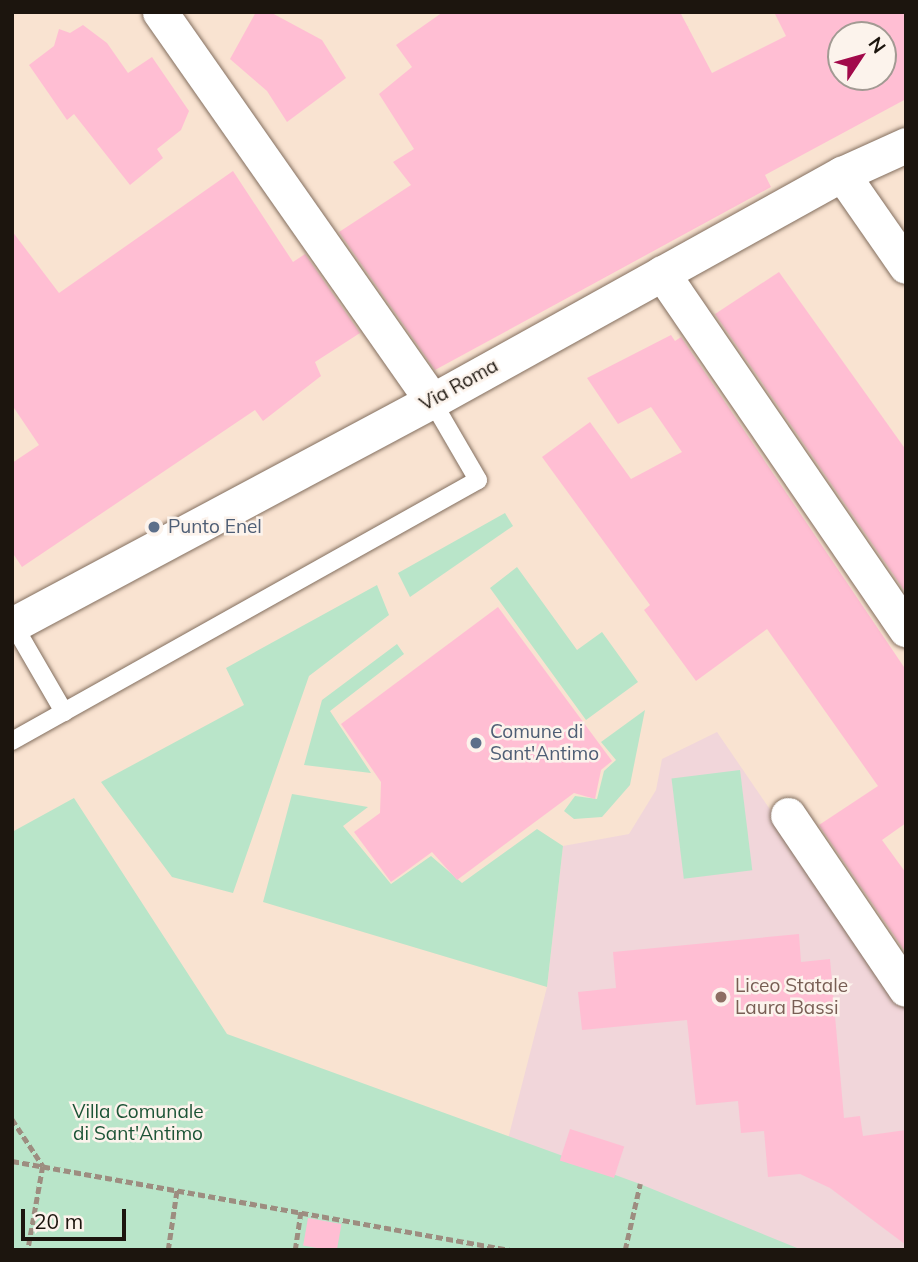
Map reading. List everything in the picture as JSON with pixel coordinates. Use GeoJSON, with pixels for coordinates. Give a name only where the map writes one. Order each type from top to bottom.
{"type":"FeatureCollection","features":[{"type":"Feature","properties":{"kind":"street"},"geometry":{"type":"LineString","coordinates":[[160,12],[432,401]]}},
{"type":"Feature","properties":{"kind":"street","name":"Via Roma"},"geometry":{"type":"LineString","coordinates":[[12,624],[432,401],[842,174],[906,145]]}},
{"type":"Feature","properties":{"kind":"street"},"geometry":{"type":"LineString","coordinates":[[842,174],[906,266]]}},
{"type":"Feature","properties":{"kind":"street"},"geometry":{"type":"LineString","coordinates":[[663,274],[906,629]]}},
{"type":"Feature","properties":{"kind":"street"},"geometry":{"type":"LineString","coordinates":[[788,815],[906,989]]}},
{"type":"Feature","properties":{"kind":"lane"},"geometry":{"type":"LineString","coordinates":[[12,741],[478,480],[432,401]]}},
{"type":"Feature","properties":{"kind":"lane"},"geometry":{"type":"LineString","coordinates":[[12,624],[64,712]]}},
{"type":"Feature","properties":{"kind":"path"},"geometry":{"type":"LineString","coordinates":[[12,1119],[43,1166],[28,1250]]}},
{"type":"Feature","properties":{"kind":"path"},"geometry":{"type":"LineString","coordinates":[[12,1161],[301,1210],[510,1250]]}},
{"type":"Feature","properties":{"kind":"path"},"geometry":{"type":"LineString","coordinates":[[625,1250],[640,1184]]}},
{"type":"Feature","properties":{"kind":"path"},"geometry":{"type":"LineString","coordinates":[[168,1250],[177,1189]]}},
{"type":"Feature","properties":{"kind":"path"},"geometry":{"type":"LineString","coordinates":[[295,1250],[301,1210]]}},
{"type":"Feature","properties":{"kind":"shaded area","name":"Liceo Statale Laura Bassi"},"geometry":{"type":"Polygon","coordinates":[[[717,732],[906,1008],[906,1250],[798,1250],[508,1139],[547,987],[563,846],[629,834],[656,790],[662,759],[717,732]]]}},
{"type":"Feature","properties":{"kind":"green space"},"geometry":{"type":"Polygon","coordinates":[[[505,513],[513,526],[410,597],[398,573],[505,513]]]}},
{"type":"Feature","properties":{"kind":"green space"},"geometry":{"type":"Polygon","coordinates":[[[517,567],[577,650],[602,632],[638,682],[586,720],[490,588],[517,567]]]}},
{"type":"Feature","properties":{"kind":"green space"},"geometry":{"type":"Polygon","coordinates":[[[377,585],[389,615],[309,676],[233,893],[172,877],[101,782],[244,705],[226,668],[377,585]]]}},
{"type":"Feature","properties":{"kind":"green space"},"geometry":{"type":"Polygon","coordinates":[[[397,644],[404,654],[330,711],[371,773],[304,765],[322,700],[397,644]]]}},
{"type":"Feature","properties":{"kind":"green space"},"geometry":{"type":"Polygon","coordinates":[[[645,710],[630,785],[602,817],[574,819],[564,811],[575,796],[597,799],[604,771],[616,760],[601,742],[645,710]]]}},
{"type":"Feature","properties":{"kind":"green space"},"geometry":{"type":"Polygon","coordinates":[[[740,770],[752,870],[684,879],[672,778],[740,770]]]}},
{"type":"Feature","properties":{"kind":"green space"},"geometry":{"type":"Polygon","coordinates":[[[292,794],[368,807],[343,826],[391,884],[431,856],[462,883],[537,829],[563,846],[547,987],[263,902],[292,794]]]}},
{"type":"Feature","properties":{"kind":"green space","name":"Villa Comunale di Sant'Antimo"},"geometry":{"type":"Polygon","coordinates":[[[74,798],[227,1034],[640,1184],[802,1250],[12,1250],[12,832],[74,798]]]}},
{"type":"Feature","properties":{"kind":"building"},"geometry":{"type":"Polygon","coordinates":[[[256,12],[270,12],[322,40],[346,78],[287,122],[267,91],[230,59],[256,12]]]}},
{"type":"Feature","properties":{"kind":"building"},"geometry":{"type":"Polygon","coordinates":[[[443,12],[680,12],[712,73],[786,36],[774,12],[906,12],[906,99],[765,175],[771,187],[435,370],[339,232],[411,185],[393,162],[414,149],[379,94],[412,67],[396,45],[443,12]]]}},
{"type":"Feature","properties":{"kind":"building"},"geometry":{"type":"Polygon","coordinates":[[[83,25],[107,43],[128,73],[152,57],[189,111],[181,130],[157,149],[163,158],[130,185],[74,114],[67,120],[29,65],[54,46],[59,29],[70,33],[83,25]]]}},
{"type":"Feature","properties":{"kind":"building"},"geometry":{"type":"Polygon","coordinates":[[[233,171],[293,262],[305,254],[360,333],[315,362],[321,376],[263,421],[255,410],[22,567],[12,552],[12,463],[39,445],[12,405],[12,231],[59,293],[233,171]]]}},
{"type":"Feature","properties":{"kind":"building"},"geometry":{"type":"Polygon","coordinates":[[[779,272],[906,450],[906,593],[715,314],[779,272]]]}},
{"type":"Feature","properties":{"kind":"building"},"geometry":{"type":"Polygon","coordinates":[[[671,335],[675,341],[681,337],[906,670],[906,823],[882,840],[906,873],[906,953],[819,825],[878,786],[767,629],[696,681],[644,610],[650,605],[542,457],[590,422],[631,479],[682,452],[651,407],[618,424],[587,378],[671,335]]]}},
{"type":"Feature","properties":{"kind":"building","name":"Comune di Sant'Antimo"},"geometry":{"type":"Polygon","coordinates":[[[498,607],[612,761],[601,770],[595,799],[574,793],[457,880],[432,852],[391,882],[354,832],[380,813],[381,782],[341,724],[498,607]]]}},
{"type":"Feature","properties":{"kind":"building"},"geometry":{"type":"Polygon","coordinates":[[[799,934],[801,962],[830,959],[844,1118],[860,1116],[863,1136],[906,1130],[906,1245],[830,1188],[800,1174],[768,1177],[764,1131],[741,1133],[738,1101],[696,1105],[687,1020],[582,1030],[578,992],[616,988],[613,952],[799,934]]]}},
{"type":"Feature","properties":{"kind":"building"},"geometry":{"type":"Polygon","coordinates":[[[570,1129],[624,1147],[614,1178],[560,1160],[570,1129]]]}},
{"type":"Feature","properties":{"kind":"building"},"geometry":{"type":"Polygon","coordinates":[[[308,1218],[341,1224],[337,1250],[303,1246],[308,1218]]]}},
{"type":"Feature","properties":{"kind":"place","name":"Punto Enel"},"geometry":{"type":"Point","coordinates":[154,527]}},
{"type":"Feature","properties":{"kind":"place","name":"Comune di Sant'Antimo"},"geometry":{"type":"Point","coordinates":[476,743]}},
{"type":"Feature","properties":{"kind":"place","name":"Liceo Statale Laura Bassi"},"geometry":{"type":"Point","coordinates":[721,997]}}]}
